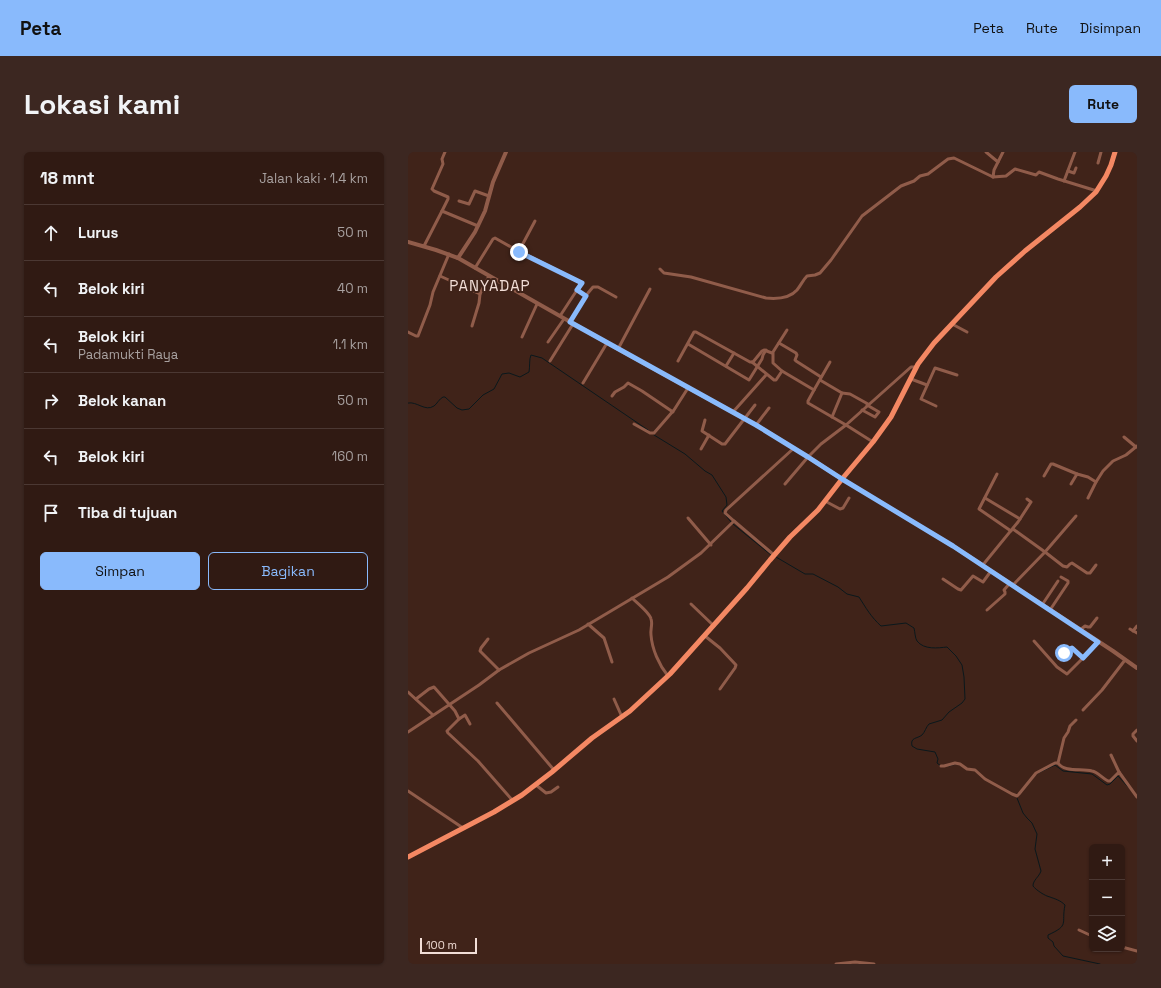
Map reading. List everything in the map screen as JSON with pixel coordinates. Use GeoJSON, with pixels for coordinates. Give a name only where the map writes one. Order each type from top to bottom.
{"type":"FeatureCollection","features":[{"type":"Feature","properties":{"kind":"main road"},"geometry":{"type":"LineString","coordinates":[[408,856],[513,801],[554,770],[592,738],[630,711],[668,676],[714,626],[790,537],[818,510],[873,442],[891,417],[916,367],[934,343],[996,277],[1025,251],[1080,207],[1097,190],[1112,165],[1116,152]]}},
{"type":"Feature","properties":{"kind":"street"},"geometry":{"type":"LineString","coordinates":[[424,246],[448,198],[432,189],[443,164],[442,159],[445,152]]}},
{"type":"Feature","properties":{"kind":"street"},"geometry":{"type":"LineString","coordinates":[[458,258],[478,226],[485,211],[493,182],[506,152]]}},
{"type":"Feature","properties":{"kind":"street"},"geometry":{"type":"LineString","coordinates":[[986,152],[998,162]]}},
{"type":"Feature","properties":{"kind":"street"},"geometry":{"type":"LineString","coordinates":[[993,176],[994,170],[1003,152]]}},
{"type":"Feature","properties":{"kind":"street"},"geometry":{"type":"LineString","coordinates":[[1064,181],[1075,152]]}},
{"type":"Feature","properties":{"kind":"street"},"geometry":{"type":"LineString","coordinates":[[1098,163],[1101,152]]}},
{"type":"Feature","properties":{"kind":"street"},"geometry":{"type":"LineString","coordinates":[[660,269],[664,273],[691,277],[766,298],[774,299],[790,295],[797,290],[807,276],[815,276],[820,273],[862,216],[901,186],[914,181],[920,176],[928,174],[953,158],[993,176],[1006,176],[1015,169],[1035,175],[1039,172],[1097,190]]}},
{"type":"Feature","properties":{"kind":"street"},"geometry":{"type":"LineString","coordinates":[[1068,171],[1074,173],[1076,168]]}},
{"type":"Feature","properties":{"kind":"street"},"geometry":{"type":"LineString","coordinates":[[470,190],[490,196]]}},
{"type":"Feature","properties":{"kind":"street"},"geometry":{"type":"LineString","coordinates":[[459,201],[469,204],[474,191]]}},
{"type":"Feature","properties":{"kind":"street"},"geometry":{"type":"LineString","coordinates":[[442,211],[478,226]]}},
{"type":"Feature","properties":{"kind":"street"},"geometry":{"type":"LineString","coordinates":[[519,252],[535,221]]}},
{"type":"Feature","properties":{"kind":"street"},"geometry":{"type":"LineString","coordinates":[[474,268],[494,238],[519,252],[581,282],[548,342]]}},
{"type":"Feature","properties":{"kind":"street"},"geometry":{"type":"LineString","coordinates":[[408,242],[458,258],[537,304],[756,425],[953,546],[1137,668]]}},
{"type":"Feature","properties":{"kind":"street"},"geometry":{"type":"LineString","coordinates":[[408,332],[418,336],[430,305],[433,292],[449,255]]}},
{"type":"Feature","properties":{"kind":"street"},"geometry":{"type":"LineString","coordinates":[[440,276],[480,294]]}},
{"type":"Feature","properties":{"kind":"street"},"geometry":{"type":"LineString","coordinates":[[472,326],[479,303],[480,294],[489,276]]}},
{"type":"Feature","properties":{"kind":"street"},"geometry":{"type":"LineString","coordinates":[[550,361],[586,296],[593,287],[598,287],[616,297]]}},
{"type":"Feature","properties":{"kind":"street"},"geometry":{"type":"LineString","coordinates":[[618,349],[650,289]]}},
{"type":"Feature","properties":{"kind":"street"},"geometry":{"type":"LineString","coordinates":[[577,290],[586,296]]}},
{"type":"Feature","properties":{"kind":"street"},"geometry":{"type":"LineString","coordinates":[[522,337],[537,304]]}},
{"type":"Feature","properties":{"kind":"street"},"geometry":{"type":"LineString","coordinates":[[952,324],[967,332]]}},
{"type":"Feature","properties":{"kind":"street"},"geometry":{"type":"LineString","coordinates":[[787,330],[772,353],[773,363],[782,371],[814,390]]}},
{"type":"Feature","properties":{"kind":"street"},"geometry":{"type":"LineString","coordinates":[[678,361],[694,332],[696,332],[752,362],[774,380],[776,380],[782,371]]}},
{"type":"Feature","properties":{"kind":"street"},"geometry":{"type":"LineString","coordinates":[[583,383],[607,343]]}},
{"type":"Feature","properties":{"kind":"street"},"geometry":{"type":"LineString","coordinates":[[779,343],[796,353],[797,355],[795,360],[820,379],[842,393],[850,394],[879,412],[875,417],[862,410]]}},
{"type":"Feature","properties":{"kind":"street"},"geometry":{"type":"LineString","coordinates":[[688,344],[749,380],[758,367],[766,350]]}},
{"type":"Feature","properties":{"kind":"street"},"geometry":{"type":"LineString","coordinates":[[766,350],[772,353]]}},
{"type":"Feature","properties":{"kind":"street"},"geometry":{"type":"LineString","coordinates":[[752,362],[762,351],[766,350]]}},
{"type":"Feature","properties":{"kind":"street"},"geometry":{"type":"LineString","coordinates":[[726,366],[734,353]]}},
{"type":"Feature","properties":{"kind":"street"},"geometry":{"type":"LineString","coordinates":[[830,362],[808,400],[808,403],[873,442]]}},
{"type":"Feature","properties":{"kind":"street"},"geometry":{"type":"LineString","coordinates":[[785,484],[821,444],[846,425],[911,367],[916,367]]}},
{"type":"Feature","properties":{"kind":"street"},"geometry":{"type":"LineString","coordinates":[[936,406],[921,399],[935,368],[957,375]]}},
{"type":"Feature","properties":{"kind":"street"},"geometry":{"type":"LineString","coordinates":[[733,412],[766,375]]}},
{"type":"Feature","properties":{"kind":"street"},"geometry":{"type":"LineString","coordinates":[[911,379],[927,385]]}},
{"type":"Feature","properties":{"kind":"street"},"geometry":{"type":"LineString","coordinates":[[612,396],[615,392],[628,383],[673,412]]}},
{"type":"Feature","properties":{"kind":"street"},"geometry":{"type":"LineString","coordinates":[[634,424],[652,434],[673,412],[688,388]]}},
{"type":"Feature","properties":{"kind":"street"},"geometry":{"type":"LineString","coordinates":[[832,417],[842,393]]}},
{"type":"Feature","properties":{"kind":"street"},"geometry":{"type":"LineString","coordinates":[[705,420],[706,422],[702,430],[722,444],[725,444],[755,405]]}},
{"type":"Feature","properties":{"kind":"street"},"geometry":{"type":"LineString","coordinates":[[756,425],[769,408]]}},
{"type":"Feature","properties":{"kind":"street"},"geometry":{"type":"LineString","coordinates":[[701,449],[709,435]]}},
{"type":"Feature","properties":{"kind":"street"},"geometry":{"type":"LineString","coordinates":[[1088,498],[1101,473],[1113,461],[1126,455],[1137,447],[1124,437]]}},
{"type":"Feature","properties":{"kind":"street"},"geometry":{"type":"LineString","coordinates":[[774,555],[725,513],[726,510],[794,448]]}},
{"type":"Feature","properties":{"kind":"street"},"geometry":{"type":"LineString","coordinates":[[1044,476],[1051,464],[1053,464],[1088,477],[1096,482]]}},
{"type":"Feature","properties":{"kind":"street"},"geometry":{"type":"LineString","coordinates":[[997,474],[979,510],[1012,530],[1063,566],[1067,567],[1072,563],[1087,574],[1090,573],[1096,565]]}},
{"type":"Feature","properties":{"kind":"street"},"geometry":{"type":"LineString","coordinates":[[1071,484],[1077,474]]}},
{"type":"Feature","properties":{"kind":"street"},"geometry":{"type":"LineString","coordinates":[[825,501],[840,509],[843,508],[849,498]]}},
{"type":"Feature","properties":{"kind":"street"},"geometry":{"type":"LineString","coordinates":[[985,498],[1020,519]]}},
{"type":"Feature","properties":{"kind":"street"},"geometry":{"type":"LineString","coordinates":[[982,566],[1012,530],[1031,503],[1027,499]]}},
{"type":"Feature","properties":{"kind":"street"},"geometry":{"type":"LineString","coordinates":[[987,610],[1005,594],[1004,590],[1045,552],[1076,516]]}},
{"type":"Feature","properties":{"kind":"street"},"geometry":{"type":"LineString","coordinates":[[688,518],[711,545]]}},
{"type":"Feature","properties":{"kind":"street"},"geometry":{"type":"LineString","coordinates":[[408,732],[499,670],[528,653],[554,642],[588,624],[668,577],[711,545],[734,522]]}},
{"type":"Feature","properties":{"kind":"street"},"geometry":{"type":"LineString","coordinates":[[943,579],[961,590],[973,576],[983,582],[991,571]]}},
{"type":"Feature","properties":{"kind":"street"},"geometry":{"type":"LineString","coordinates":[[1050,610],[1068,583],[1068,581],[1061,577]]}},
{"type":"Feature","properties":{"kind":"street"},"geometry":{"type":"LineString","coordinates":[[1042,605],[1058,582]]}},
{"type":"Feature","properties":{"kind":"street"},"geometry":{"type":"LineString","coordinates":[[632,598],[649,614],[652,619],[652,643],[661,667],[668,676]]}},
{"type":"Feature","properties":{"kind":"street"},"geometry":{"type":"LineString","coordinates":[[691,604],[714,626]]}},
{"type":"Feature","properties":{"kind":"street"},"geometry":{"type":"LineString","coordinates":[[1080,630],[1085,626],[1090,627],[1098,618]]}},
{"type":"Feature","properties":{"kind":"street"},"geometry":{"type":"LineString","coordinates":[[588,624],[604,638],[612,662]]}},
{"type":"Feature","properties":{"kind":"street"},"geometry":{"type":"LineString","coordinates":[[1137,626],[1132,630],[1137,634]]}},
{"type":"Feature","properties":{"kind":"street"},"geometry":{"type":"LineString","coordinates":[[705,636],[736,664],[735,668],[720,689]]}},
{"type":"Feature","properties":{"kind":"street"},"geometry":{"type":"LineString","coordinates":[[488,639],[480,651],[499,670]]}},
{"type":"Feature","properties":{"kind":"street"},"geometry":{"type":"LineString","coordinates":[[1034,642],[1057,667],[1067,674],[1098,642]]}},
{"type":"Feature","properties":{"kind":"street"},"geometry":{"type":"LineString","coordinates":[[1060,650],[1065,654],[1072,648],[1083,658]]}},
{"type":"Feature","properties":{"kind":"street"},"geometry":{"type":"LineString","coordinates":[[1083,710],[1102,690],[1125,660]]}},
{"type":"Feature","properties":{"kind":"street"},"geometry":{"type":"LineString","coordinates":[[416,699],[429,688],[434,687],[449,704],[459,719]]}},
{"type":"Feature","properties":{"kind":"street"},"geometry":{"type":"LineString","coordinates":[[408,692],[433,715]]}},
{"type":"Feature","properties":{"kind":"street"},"geometry":{"type":"LineString","coordinates":[[614,699],[622,717]]}},
{"type":"Feature","properties":{"kind":"street"},"geometry":{"type":"LineString","coordinates":[[497,703],[554,770]]}},
{"type":"Feature","properties":{"kind":"street"},"geometry":{"type":"LineString","coordinates":[[470,724],[465,715],[447,731],[478,761],[513,801]]}},
{"type":"Feature","properties":{"kind":"street"},"geometry":{"type":"LineString","coordinates":[[1058,763],[1063,740],[1070,726],[1076,720]]}},
{"type":"Feature","properties":{"kind":"street"},"geometry":{"type":"LineString","coordinates":[[1137,730],[1133,736],[1137,741]]}},
{"type":"Feature","properties":{"kind":"street"},"geometry":{"type":"LineString","coordinates":[[1111,755],[1124,781],[1137,797]]}},
{"type":"Feature","properties":{"kind":"street"},"geometry":{"type":"LineString","coordinates":[[941,766],[955,763],[960,764],[975,770],[985,779],[1017,796],[1036,773],[1055,763],[1058,763]]}},
{"type":"Feature","properties":{"kind":"street"},"geometry":{"type":"LineString","coordinates":[[1058,763],[1064,768],[1092,771],[1108,781],[1110,781],[1119,772]]}},
{"type":"Feature","properties":{"kind":"street"},"geometry":{"type":"LineString","coordinates":[[536,784],[548,794],[558,787]]}},
{"type":"Feature","properties":{"kind":"street"},"geometry":{"type":"LineString","coordinates":[[408,791],[463,828]]}},
{"type":"Feature","properties":{"kind":"street"},"geometry":{"type":"LineString","coordinates":[[1079,930],[1089,935]]}},
{"type":"Feature","properties":{"kind":"street"},"geometry":{"type":"LineString","coordinates":[[1125,948],[1137,951]]}},
{"type":"Feature","properties":{"kind":"street"},"geometry":{"type":"LineString","coordinates":[[836,964],[855,962],[874,964]]}},
{"type":"Feature","properties":{"kind":"waterway"},"geometry":{"type":"LineString","coordinates":[[408,403],[415,403],[431,408],[443,397],[445,397],[457,408],[462,410],[469,409],[483,395],[494,389],[502,374],[509,373],[520,377],[529,372],[531,355],[542,358],[648,430]]}},
{"type":"Feature","properties":{"kind":"waterway"},"geometry":{"type":"LineString","coordinates":[[654,435],[685,454],[712,475],[726,497],[727,505],[722,511],[731,522]]}},
{"type":"Feature","properties":{"kind":"waterway"},"geometry":{"type":"LineString","coordinates":[[733,524],[771,555]]}},
{"type":"Feature","properties":{"kind":"waterway"},"geometry":{"type":"LineString","coordinates":[[776,557],[805,574],[813,574],[838,587],[847,594],[859,597],[871,616],[881,626],[906,623],[914,628],[916,640],[923,646],[931,648],[947,647],[956,656],[962,665],[965,699],[942,720],[929,724],[922,735],[912,741],[912,746],[917,749],[935,752],[938,759],[937,763],[941,766]]}},
{"type":"Feature","properties":{"kind":"waterway"},"geometry":{"type":"LineString","coordinates":[[949,766],[956,764]]}},
{"type":"Feature","properties":{"kind":"waterway"},"geometry":{"type":"LineString","coordinates":[[1036,774],[1055,765],[1063,771],[1092,774],[1107,785],[1118,776],[1130,789]]}},
{"type":"Feature","properties":{"kind":"waterway"},"geometry":{"type":"LineString","coordinates":[[1017,798],[1023,813],[1032,823],[1037,834],[1035,849],[1041,871],[1033,886],[1043,894],[1065,905],[1062,926],[1055,932],[1048,935],[1048,938],[1053,942],[1054,946],[1063,956],[1100,964]]}},
{"type":"Feature","properties":{"kind":"district","name":"PANYADAP"},"geometry":{"type":"Point","coordinates":[490,286]}},
{"type":"Feature","properties":{"kind":"route"},"geometry":{"type":"LineString","coordinates":[[519,252],[582,283],[577,290],[586,296],[570,322],[756,425],[953,546],[1098,642],[1083,658],[1072,648],[1065,654],[1064,653]]}}]}
